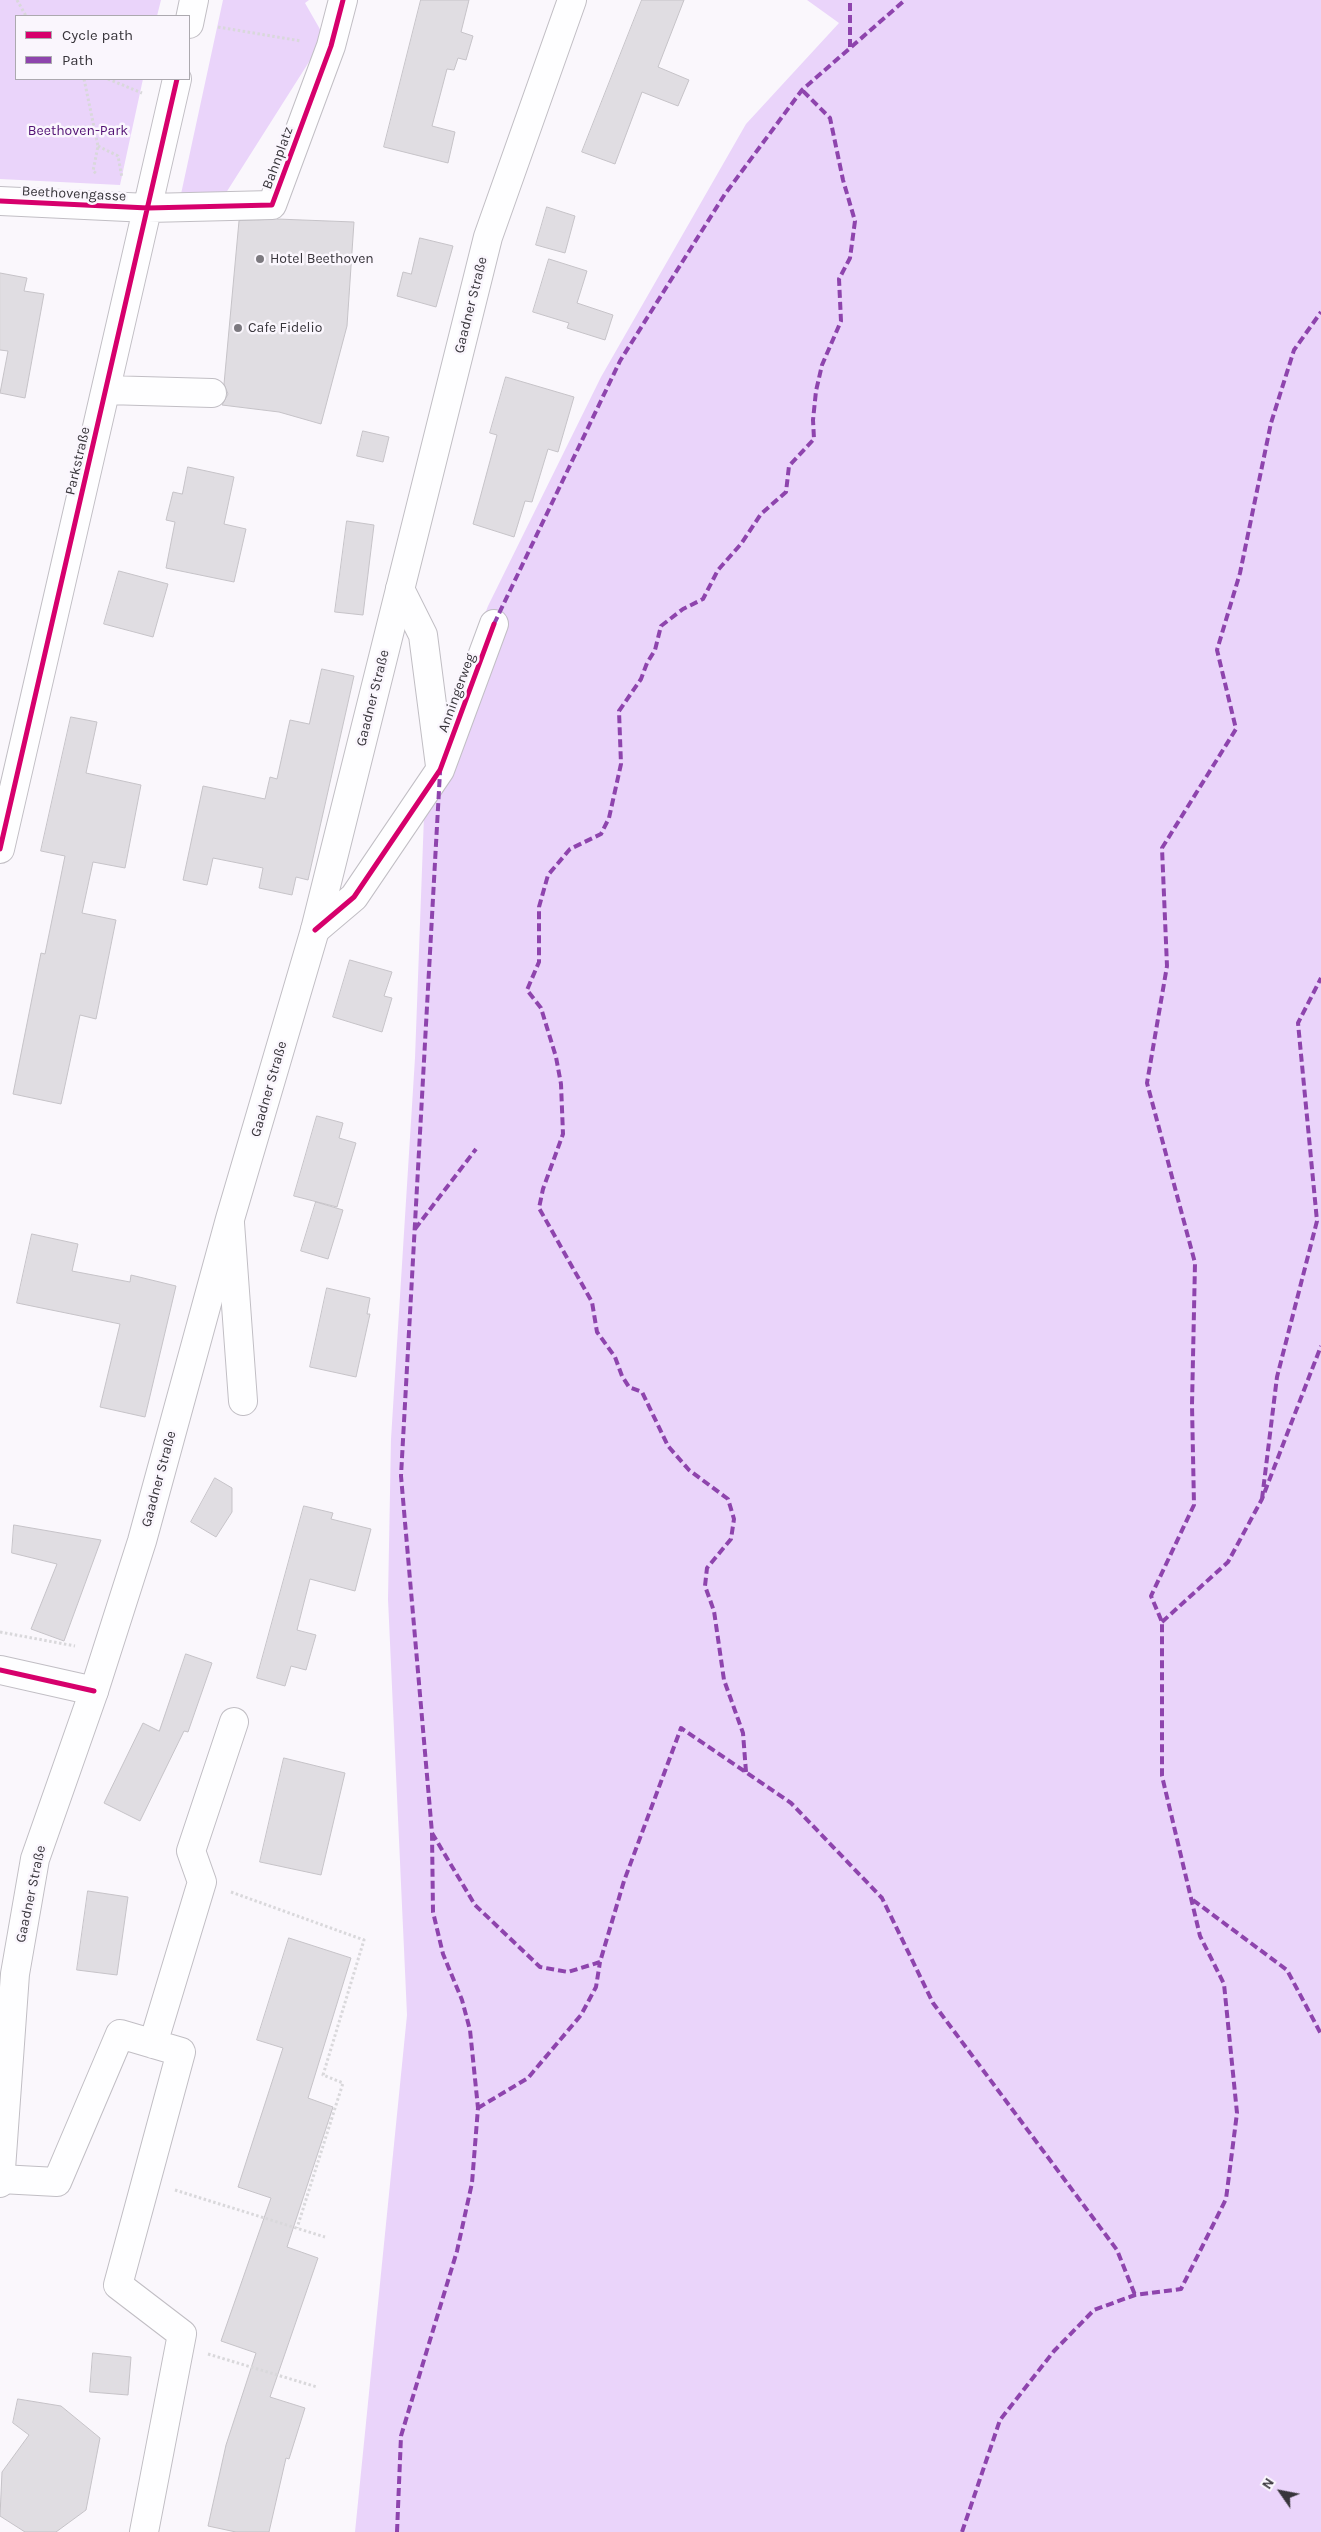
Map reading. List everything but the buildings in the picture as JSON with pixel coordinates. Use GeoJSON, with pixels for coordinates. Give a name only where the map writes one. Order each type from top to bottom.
{"type":"FeatureCollection","features":[{"type":"Feature","properties":{"kind":"main road"},"geometry":{"type":"LineString","coordinates":[[190,18],[194,0]]}},
{"type":"Feature","properties":{"kind":"main road","name":"Bahnplatz"},"geometry":{"type":"LineString","coordinates":[[148,208],[272,205],[331,46],[343,0]]}},
{"type":"Feature","properties":{"kind":"main road","name":"Gaadner Straße"},"geometry":{"type":"LineString","coordinates":[[0,2180],[15,1974],[34,1860],[94,1690],[142,1541],[230,1219],[315,930],[488,237],[572,0]]}},
{"type":"Feature","properties":{"kind":"main road","name":"Parkstraße"},"geometry":{"type":"LineString","coordinates":[[0,849],[174,91]]}},
{"type":"Feature","properties":{"kind":"main road","name":"Beethovengasse"},"geometry":{"type":"LineString","coordinates":[[0,201],[148,208]]}},
{"type":"Feature","properties":{"kind":"main road"},"geometry":{"type":"LineString","coordinates":[[106,390],[212,393]]}},
{"type":"Feature","properties":{"kind":"main road"},"geometry":{"type":"LineString","coordinates":[[400,589],[423,635],[440,770]]}},
{"type":"Feature","properties":{"kind":"main road","name":"Anningerweg"},"geometry":{"type":"LineString","coordinates":[[315,930],[354,897],[440,770],[494,624]]}},
{"type":"Feature","properties":{"kind":"main road"},"geometry":{"type":"LineString","coordinates":[[230,1219],[243,1401]]}},
{"type":"Feature","properties":{"kind":"main road"},"geometry":{"type":"LineString","coordinates":[[0,1670],[94,1690]]}},
{"type":"Feature","properties":{"kind":"main road"},"geometry":{"type":"LineString","coordinates":[[153,2044],[202,1882],[191,1851],[234,1722]]}},
{"type":"Feature","properties":{"kind":"main road"},"geometry":{"type":"LineString","coordinates":[[0,2180],[57,2182],[120,2034],[181,2052],[118,2285],[182,2334],[144,2532]]}},
{"type":"Feature","properties":{"kind":"path"},"geometry":{"type":"LineString","coordinates":[[17,0],[25,15]]}},
{"type":"Feature","properties":{"kind":"path"},"geometry":{"type":"LineString","coordinates":[[190,23],[331,46]]}},
{"type":"Feature","properties":{"kind":"path"},"geometry":{"type":"LineString","coordinates":[[84,80],[98,146],[93,171],[100,176]]}},
{"type":"Feature","properties":{"kind":"path"},"geometry":{"type":"LineString","coordinates":[[114,80],[174,91]]}},
{"type":"Feature","properties":{"kind":"path"},"geometry":{"type":"LineString","coordinates":[[115,180],[123,180]]}},
{"type":"Feature","properties":{"kind":"path"},"geometry":{"type":"LineString","coordinates":[[0,1632],[78,1647]]}},
{"type":"Feature","properties":{"kind":"path"},"geometry":{"type":"LineString","coordinates":[[202,1882],[364,1940],[322,2075],[343,2083],[297,2228]]}},
{"type":"Feature","properties":{"kind":"path"},"geometry":{"type":"LineString","coordinates":[[146,2180],[325,2237]]}},
{"type":"Feature","properties":{"kind":"path"},"geometry":{"type":"LineString","coordinates":[[180,2345],[317,2387]]}},
{"type":"Feature","properties":{"kind":"green space","name":"Beethoven-Park"},"geometry":{"type":"Polygon","coordinates":[[[0,0],[161,0],[157,15],[15,15],[15,80],[143,80],[120,185],[0,179],[0,0]]]}},
{"type":"Feature","properties":{"kind":"green space"},"geometry":{"type":"Polygon","coordinates":[[[223,0],[309,0],[305,3],[321,31],[314,54],[224,196],[181,194],[223,0]]]}},
{"type":"Feature","properties":{"kind":"green space"},"geometry":{"type":"Polygon","coordinates":[[[807,0],[1321,0],[1321,2532],[355,2532],[407,2015],[388,1599],[391,1439],[415,1058],[426,762],[488,606],[601,377],[746,124],[839,23],[807,0]]]}},
{"type":"Feature","properties":{"kind":"marked path"},"geometry":{"type":"LineString","coordinates":[[850,0],[850,47]]}},
{"type":"Feature","properties":{"kind":"marked path"},"geometry":{"type":"LineString","coordinates":[[494,624],[620,361],[725,194],[802,90],[905,0]]}},
{"type":"Feature","properties":{"kind":"marked path"},"geometry":{"type":"LineString","coordinates":[[746,1772],[743,1733],[724,1680],[714,1611],[705,1586],[707,1568],[731,1539],[734,1519],[728,1499],[689,1470],[668,1446],[642,1392],[629,1387],[622,1376],[615,1357],[597,1332],[592,1302],[539,1208],[543,1189],[563,1134],[561,1084],[556,1057],[541,1008],[527,990],[539,962],[539,907],[548,875],[570,849],[601,834],[609,818],[621,764],[619,711],[641,679],[647,663],[655,650],[661,626],[683,609],[703,599],[718,570],[741,544],[761,514],[786,492],[789,466],[814,439],[813,420],[816,391],[822,365],[841,321],[839,279],[850,258],[855,221],[843,180],[830,118],[802,90]]}},
{"type":"Feature","properties":{"kind":"marked path"},"geometry":{"type":"LineString","coordinates":[[962,2532],[1000,2420],[1054,2351],[1094,2310],[1135,2295],[1181,2289],[1226,2199],[1237,2113],[1224,1984],[1200,1936],[1162,1776],[1162,1622],[1151,1596],[1194,1505],[1192,1405],[1195,1263],[1147,1083],[1167,966],[1162,848],[1236,729],[1217,650],[1240,573],[1271,423],[1294,350],[1321,312]]}},
{"type":"Feature","properties":{"kind":"marked path"},"geometry":{"type":"LineString","coordinates":[[397,2532],[401,2436],[457,2251],[472,2183],[478,2108],[470,2030],[462,2000],[443,1954],[433,1912],[432,1833],[401,1476],[440,772]]}},
{"type":"Feature","properties":{"kind":"marked path"},"geometry":{"type":"LineString","coordinates":[[1262,1499],[1277,1377],[1317,1221],[1298,1023],[1321,978]]}},
{"type":"Feature","properties":{"kind":"marked path"},"geometry":{"type":"LineString","coordinates":[[415,1229],[476,1149]]}},
{"type":"Feature","properties":{"kind":"marked path"},"geometry":{"type":"LineString","coordinates":[[1162,1622],[1228,1562],[1262,1499],[1321,1346]]}},
{"type":"Feature","properties":{"kind":"marked path"},"geometry":{"type":"LineString","coordinates":[[432,1833],[475,1905],[540,1967],[568,1972],[600,1962],[624,1881],[681,1728],[791,1803],[882,1898],[933,2003],[1117,2250],[1135,2295]]}},
{"type":"Feature","properties":{"kind":"marked path"},"geometry":{"type":"LineString","coordinates":[[1193,1900],[1287,1970],[1321,2034]]}},
{"type":"Feature","properties":{"kind":"marked path"},"geometry":{"type":"LineString","coordinates":[[478,2108],[528,2078],[581,2015],[596,1987],[600,1962]]}},
{"type":"Feature","properties":{"kind":"cycle path"},"geometry":{"type":"LineString","coordinates":[[0,201],[148,208],[272,205],[331,46],[343,0]]}},
{"type":"Feature","properties":{"kind":"cycle path"},"geometry":{"type":"LineString","coordinates":[[0,849],[177,80]]}},
{"type":"Feature","properties":{"kind":"cycle path"},"geometry":{"type":"LineString","coordinates":[[315,930],[354,897],[440,770],[494,624]]}},
{"type":"Feature","properties":{"kind":"cycle path"},"geometry":{"type":"LineString","coordinates":[[0,1670],[94,1691]]}},
{"type":"Feature","properties":{"kind":"place","name":"Hotel Beethoven"},"geometry":{"type":"Point","coordinates":[260,259]}},
{"type":"Feature","properties":{"kind":"place","name":"Cafe Fidelio"},"geometry":{"type":"Point","coordinates":[238,328]}}]}
